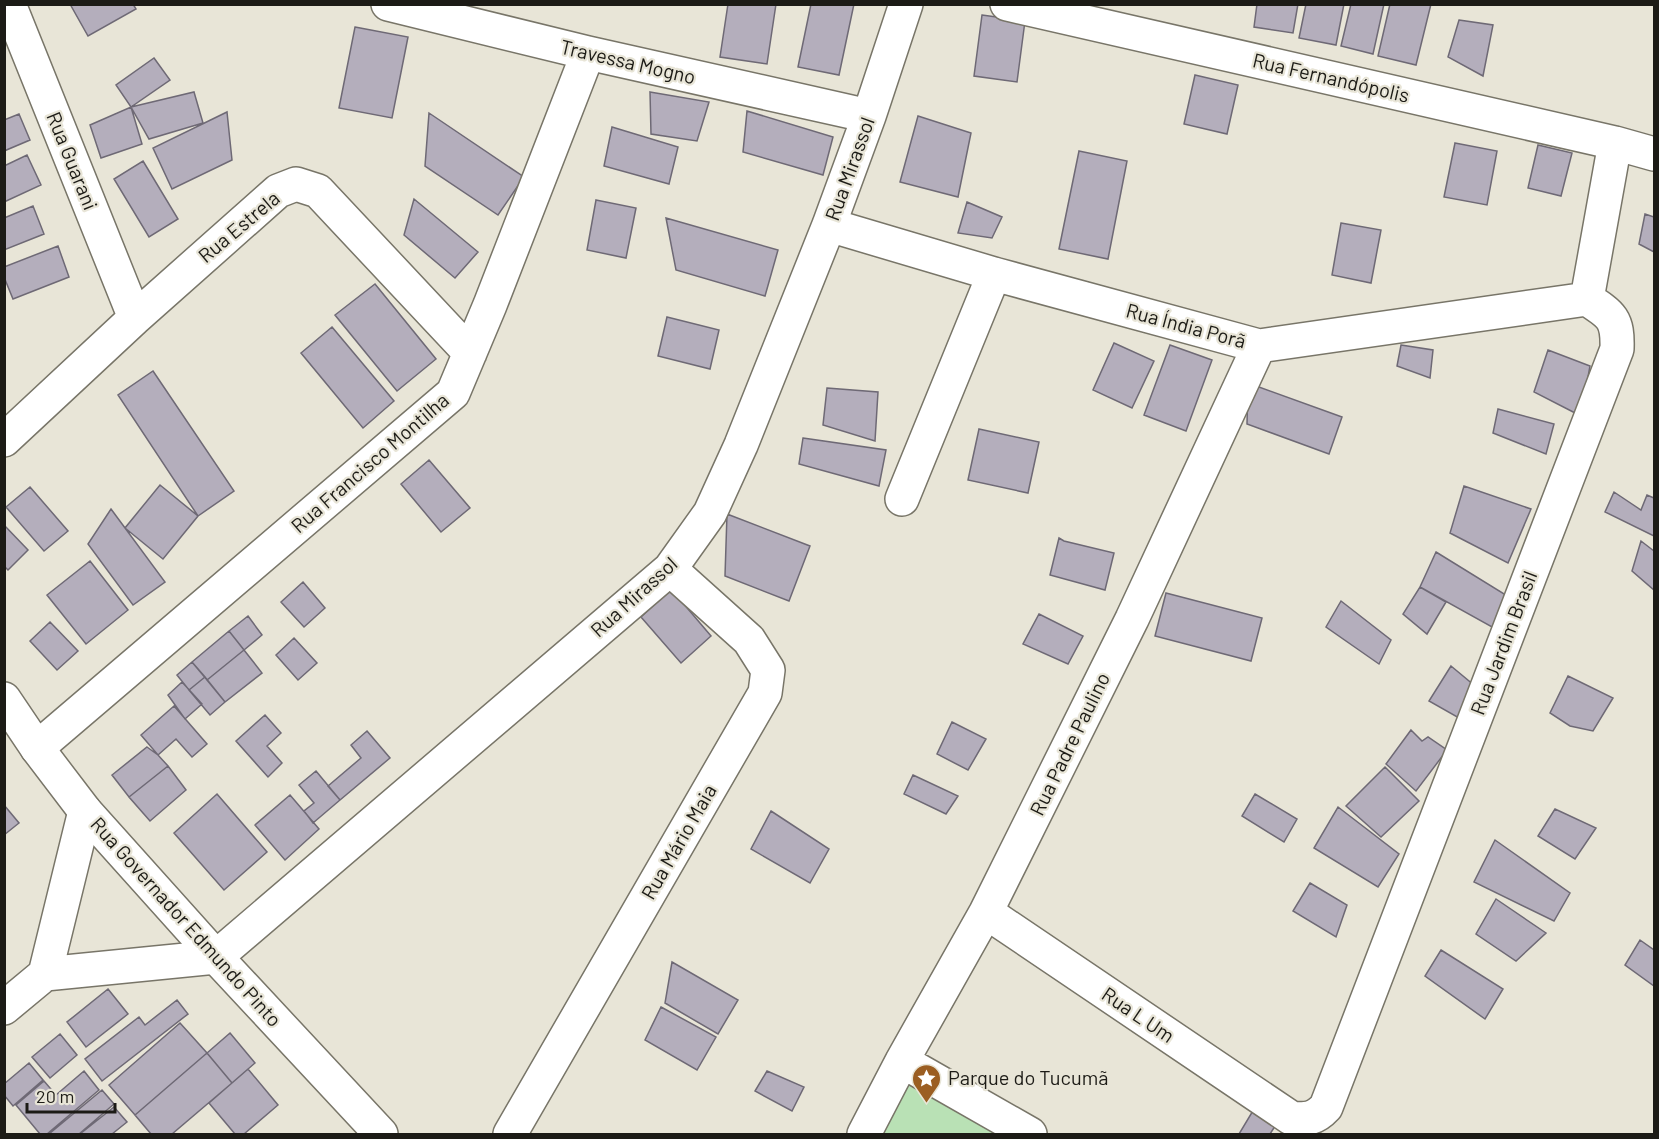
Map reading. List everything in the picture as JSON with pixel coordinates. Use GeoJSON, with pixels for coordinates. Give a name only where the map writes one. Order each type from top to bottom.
{"type":"FeatureCollection","features":[{"type":"Feature","properties":{"kind":"street","name":"Rua Guarani"},"geometry":{"type":"LineString","coordinates":[[9,4],[135,318]]}},
{"type":"Feature","properties":{"kind":"street","name":"Travessa Mogno"},"geometry":{"type":"LineString","coordinates":[[388,4],[588,53],[869,116]]}},
{"type":"Feature","properties":{"kind":"street","name":"Rua Mirassol"},"geometry":{"type":"LineString","coordinates":[[216,957],[670,569],[710,513],[741,445],[829,225],[869,116],[906,4]]}},
{"type":"Feature","properties":{"kind":"street","name":"Rua Fernandópolis"},"geometry":{"type":"LineString","coordinates":[[1007,4],[1654,153]]}},
{"type":"Feature","properties":{"kind":"street","name":"Rua Francisco Montilha"},"geometry":{"type":"LineString","coordinates":[[37,748],[453,393],[588,53]]}},
{"type":"Feature","properties":{"kind":"street"},"geometry":{"type":"LineString","coordinates":[[1587,299],[1615,143]]}},
{"type":"Feature","properties":{"kind":"street","name":"Rua Estrela"},"geometry":{"type":"LineString","coordinates":[[4,440],[135,318],[278,191],[296,184],[318,191],[470,353]]}},
{"type":"Feature","properties":{"kind":"street","name":"Rua Índia Porã"},"geometry":{"type":"LineString","coordinates":[[829,225],[994,274],[1259,346],[1587,299]]}},
{"type":"Feature","properties":{"kind":"street"},"geometry":{"type":"LineString","coordinates":[[902,499],[994,274]]}},
{"type":"Feature","properties":{"kind":"street","name":"Rua Jardim Brasil"},"geometry":{"type":"LineString","coordinates":[[1291,1118],[1304,1120],[1317,1116],[1326,1107],[1617,349],[1616,327],[1608,313],[1587,299]]}},
{"type":"Feature","properties":{"kind":"street","name":"Rua Padre Paulino"},"geometry":{"type":"LineString","coordinates":[[864,1134],[902,1061],[986,912],[1132,619],[1259,346]]}},
{"type":"Feature","properties":{"kind":"street","name":"Rua Mário Maia"},"geometry":{"type":"LineString","coordinates":[[510,1134],[765,693],[768,670],[749,640],[670,569]]}},
{"type":"Feature","properties":{"kind":"street","name":"Rua Governador Edmundo Pinto"},"geometry":{"type":"LineString","coordinates":[[4,699],[37,748],[85,811],[216,957],[381,1134]]}},
{"type":"Feature","properties":{"kind":"street"},"geometry":{"type":"LineString","coordinates":[[45,974],[85,811]]}},
{"type":"Feature","properties":{"kind":"street","name":"Rua L Um"},"geometry":{"type":"LineString","coordinates":[[986,912],[1291,1118]]}},
{"type":"Feature","properties":{"kind":"street"},"geometry":{"type":"LineString","coordinates":[[4,1008],[45,974],[216,957]]}},
{"type":"Feature","properties":{"kind":"street"},"geometry":{"type":"LineString","coordinates":[[902,1061],[1030,1134]]}},
{"type":"Feature","properties":{"kind":"green space","name":"Parque do Tucumã"},"geometry":{"type":"Polygon","coordinates":[[[902,1061],[1030,1134],[860,1134],[902,1061]]]}},
{"type":"Feature","properties":{"kind":"building"},"geometry":{"type":"Polygon","coordinates":[[[70,4],[133,4],[136,9],[88,36],[70,4]]]}},
{"type":"Feature","properties":{"kind":"building"},"geometry":{"type":"Polygon","coordinates":[[[728,4],[776,4],[767,64],[720,57],[728,4]]]}},
{"type":"Feature","properties":{"kind":"building"},"geometry":{"type":"Polygon","coordinates":[[[811,4],[854,4],[839,75],[798,67],[811,4]]]}},
{"type":"Feature","properties":{"kind":"building"},"geometry":{"type":"Polygon","coordinates":[[[1257,4],[1298,4],[1293,33],[1254,27],[1257,4]]]}},
{"type":"Feature","properties":{"kind":"building"},"geometry":{"type":"Polygon","coordinates":[[[1306,4],[1344,4],[1336,45],[1299,38],[1306,4]]]}},
{"type":"Feature","properties":{"kind":"building"},"geometry":{"type":"Polygon","coordinates":[[[1351,4],[1384,4],[1373,54],[1341,46],[1351,4]]]}},
{"type":"Feature","properties":{"kind":"building"},"geometry":{"type":"Polygon","coordinates":[[[1390,4],[1431,4],[1416,65],[1378,56],[1390,4]]]}},
{"type":"Feature","properties":{"kind":"building"},"geometry":{"type":"Polygon","coordinates":[[[982,15],[1025,21],[1017,82],[974,76],[982,15]]]}},
{"type":"Feature","properties":{"kind":"building"},"geometry":{"type":"Polygon","coordinates":[[[1459,20],[1493,25],[1483,76],[1448,57],[1459,20]]]}},
{"type":"Feature","properties":{"kind":"building"},"geometry":{"type":"Polygon","coordinates":[[[355,27],[408,37],[392,118],[339,108],[355,27]]]}},
{"type":"Feature","properties":{"kind":"building"},"geometry":{"type":"Polygon","coordinates":[[[154,58],[170,80],[131,107],[116,85],[154,58]]]}},
{"type":"Feature","properties":{"kind":"building"},"geometry":{"type":"Polygon","coordinates":[[[1195,75],[1238,85],[1227,134],[1184,124],[1195,75]]]}},
{"type":"Feature","properties":{"kind":"building"},"geometry":{"type":"Polygon","coordinates":[[[194,92],[203,123],[149,139],[131,107],[194,92]]]}},
{"type":"Feature","properties":{"kind":"building"},"geometry":{"type":"Polygon","coordinates":[[[650,92],[709,102],[697,141],[651,134],[650,92]]]}},
{"type":"Feature","properties":{"kind":"building"},"geometry":{"type":"Polygon","coordinates":[[[131,107],[142,144],[101,158],[90,125],[131,107]]]}},
{"type":"Feature","properties":{"kind":"building"},"geometry":{"type":"Polygon","coordinates":[[[747,111],[833,137],[823,175],[743,152],[747,111]]]}},
{"type":"Feature","properties":{"kind":"building"},"geometry":{"type":"Polygon","coordinates":[[[227,112],[232,160],[172,189],[153,148],[227,112]]]}},
{"type":"Feature","properties":{"kind":"building"},"geometry":{"type":"Polygon","coordinates":[[[429,113],[524,177],[498,215],[425,166],[429,113]]]}},
{"type":"Feature","properties":{"kind":"building"},"geometry":{"type":"Polygon","coordinates":[[[19,114],[30,140],[4,151],[4,120],[19,114]]]}},
{"type":"Feature","properties":{"kind":"building"},"geometry":{"type":"Polygon","coordinates":[[[918,116],[971,133],[958,197],[900,182],[918,116]]]}},
{"type":"Feature","properties":{"kind":"building"},"geometry":{"type":"Polygon","coordinates":[[[612,127],[678,147],[669,184],[604,166],[612,127]]]}},
{"type":"Feature","properties":{"kind":"building"},"geometry":{"type":"Polygon","coordinates":[[[1455,143],[1497,151],[1487,205],[1444,197],[1455,143]]]}},
{"type":"Feature","properties":{"kind":"building"},"geometry":{"type":"Polygon","coordinates":[[[1538,145],[1572,153],[1561,196],[1528,188],[1538,145]]]}},
{"type":"Feature","properties":{"kind":"building"},"geometry":{"type":"Polygon","coordinates":[[[1079,151],[1127,161],[1108,259],[1059,249],[1079,151]]]}},
{"type":"Feature","properties":{"kind":"building"},"geometry":{"type":"Polygon","coordinates":[[[27,155],[41,185],[4,202],[4,166],[27,155]]]}},
{"type":"Feature","properties":{"kind":"building"},"geometry":{"type":"Polygon","coordinates":[[[143,161],[178,219],[149,237],[114,179],[143,161]]]}},
{"type":"Feature","properties":{"kind":"building"},"geometry":{"type":"Polygon","coordinates":[[[414,199],[478,252],[455,278],[404,235],[414,199]]]}},
{"type":"Feature","properties":{"kind":"building"},"geometry":{"type":"Polygon","coordinates":[[[596,200],[636,208],[626,258],[587,250],[596,200]]]}},
{"type":"Feature","properties":{"kind":"building"},"geometry":{"type":"Polygon","coordinates":[[[967,202],[1002,217],[992,238],[958,233],[967,202]]]}},
{"type":"Feature","properties":{"kind":"building"},"geometry":{"type":"Polygon","coordinates":[[[33,206],[44,234],[4,250],[4,218],[33,206]]]}},
{"type":"Feature","properties":{"kind":"building"},"geometry":{"type":"Polygon","coordinates":[[[1645,214],[1654,217],[1654,252],[1639,244],[1645,214]]]}},
{"type":"Feature","properties":{"kind":"building"},"geometry":{"type":"Polygon","coordinates":[[[666,218],[778,250],[765,296],[676,270],[666,218]]]}},
{"type":"Feature","properties":{"kind":"building"},"geometry":{"type":"Polygon","coordinates":[[[1341,223],[1381,230],[1371,283],[1332,275],[1341,223]]]}},
{"type":"Feature","properties":{"kind":"building"},"geometry":{"type":"Polygon","coordinates":[[[58,246],[69,277],[13,299],[4,277],[4,267],[58,246]]]}},
{"type":"Feature","properties":{"kind":"building"},"geometry":{"type":"Polygon","coordinates":[[[375,284],[436,359],[397,391],[335,315],[375,284]]]}},
{"type":"Feature","properties":{"kind":"building"},"geometry":{"type":"Polygon","coordinates":[[[667,317],[719,330],[710,369],[658,356],[667,317]]]}},
{"type":"Feature","properties":{"kind":"building"},"geometry":{"type":"Polygon","coordinates":[[[332,327],[394,401],[363,428],[301,353],[332,327]]]}},
{"type":"Feature","properties":{"kind":"building"},"geometry":{"type":"Polygon","coordinates":[[[1114,343],[1154,361],[1132,408],[1093,390],[1114,343]]]}},
{"type":"Feature","properties":{"kind":"building"},"geometry":{"type":"Polygon","coordinates":[[[1170,345],[1212,360],[1186,431],[1144,415],[1170,345]]]}},
{"type":"Feature","properties":{"kind":"building"},"geometry":{"type":"Polygon","coordinates":[[[1401,345],[1433,350],[1430,378],[1397,366],[1401,345]]]}},
{"type":"Feature","properties":{"kind":"building"},"geometry":{"type":"Polygon","coordinates":[[[1548,350],[1590,366],[1581,416],[1534,392],[1548,350]]]}},
{"type":"Feature","properties":{"kind":"building"},"geometry":{"type":"Polygon","coordinates":[[[153,371],[234,491],[198,516],[118,395],[153,371]]]}},
{"type":"Feature","properties":{"kind":"building"},"geometry":{"type":"Polygon","coordinates":[[[1248,383],[1342,417],[1329,454],[1247,424],[1248,383]]]}},
{"type":"Feature","properties":{"kind":"building"},"geometry":{"type":"Polygon","coordinates":[[[827,388],[878,392],[875,441],[823,425],[827,388]]]}},
{"type":"Feature","properties":{"kind":"building"},"geometry":{"type":"Polygon","coordinates":[[[1498,409],[1554,424],[1546,454],[1493,433],[1498,409]]]}},
{"type":"Feature","properties":{"kind":"building"},"geometry":{"type":"Polygon","coordinates":[[[979,429],[1039,442],[1028,493],[968,480],[979,429]]]}},
{"type":"Feature","properties":{"kind":"building"},"geometry":{"type":"Polygon","coordinates":[[[803,438],[886,450],[879,486],[799,464],[803,438]]]}},
{"type":"Feature","properties":{"kind":"building"},"geometry":{"type":"Polygon","coordinates":[[[429,460],[470,508],[441,532],[401,484],[429,460]]]}},
{"type":"Feature","properties":{"kind":"building"},"geometry":{"type":"Polygon","coordinates":[[[160,485],[198,516],[163,559],[125,528],[160,485]]]}},
{"type":"Feature","properties":{"kind":"building"},"geometry":{"type":"Polygon","coordinates":[[[1464,486],[1531,509],[1508,563],[1450,533],[1464,486]]]}},
{"type":"Feature","properties":{"kind":"building"},"geometry":{"type":"Polygon","coordinates":[[[30,487],[68,531],[44,551],[6,507],[30,487]]]}},
{"type":"Feature","properties":{"kind":"building"},"geometry":{"type":"Polygon","coordinates":[[[1614,492],[1641,510],[1647,495],[1654,498],[1654,536],[1605,512],[1614,492]]]}},
{"type":"Feature","properties":{"kind":"building"},"geometry":{"type":"Polygon","coordinates":[[[111,509],[165,582],[133,605],[88,544],[111,509]]]}},
{"type":"Feature","properties":{"kind":"building"},"geometry":{"type":"Polygon","coordinates":[[[727,514],[810,546],[789,601],[725,576],[727,514]]]}},
{"type":"Feature","properties":{"kind":"building"},"geometry":{"type":"Polygon","coordinates":[[[4,525],[28,550],[8,570],[4,566],[4,525]]]}},
{"type":"Feature","properties":{"kind":"building"},"geometry":{"type":"Polygon","coordinates":[[[1059,538],[1114,553],[1105,590],[1050,575],[1059,538]]]}},
{"type":"Feature","properties":{"kind":"building"},"geometry":{"type":"Polygon","coordinates":[[[1641,541],[1654,551],[1654,590],[1632,571],[1641,541]]]}},
{"type":"Feature","properties":{"kind":"building"},"geometry":{"type":"Polygon","coordinates":[[[1436,552],[1514,600],[1501,632],[1420,587],[1436,552]]]}},
{"type":"Feature","properties":{"kind":"building"},"geometry":{"type":"Polygon","coordinates":[[[90,561],[128,610],[86,644],[47,595],[90,561]]]}},
{"type":"Feature","properties":{"kind":"building"},"geometry":{"type":"Polygon","coordinates":[[[303,582],[325,608],[304,627],[281,602],[303,582]]]}},
{"type":"Feature","properties":{"kind":"building"},"geometry":{"type":"Polygon","coordinates":[[[1420,587],[1446,602],[1427,634],[1403,614],[1420,587]]]}},
{"type":"Feature","properties":{"kind":"building"},"geometry":{"type":"Polygon","coordinates":[[[671,589],[711,636],[681,663],[641,617],[671,589]]]}},
{"type":"Feature","properties":{"kind":"building"},"geometry":{"type":"Polygon","coordinates":[[[1166,593],[1262,618],[1251,661],[1155,636],[1166,593]]]}},
{"type":"Feature","properties":{"kind":"building"},"geometry":{"type":"Polygon","coordinates":[[[1341,601],[1391,640],[1379,664],[1326,627],[1341,601]]]}},
{"type":"Feature","properties":{"kind":"building"},"geometry":{"type":"Polygon","coordinates":[[[1039,614],[1083,636],[1068,664],[1023,644],[1039,614]]]}},
{"type":"Feature","properties":{"kind":"building"},"geometry":{"type":"Polygon","coordinates":[[[248,616],[262,635],[244,650],[229,631],[248,616]]]}},
{"type":"Feature","properties":{"kind":"building"},"geometry":{"type":"Polygon","coordinates":[[[50,622],[78,651],[57,670],[30,641],[50,622]]]}},
{"type":"Feature","properties":{"kind":"building"},"geometry":{"type":"Polygon","coordinates":[[[229,631],[244,650],[207,680],[192,662],[229,631]]]}},
{"type":"Feature","properties":{"kind":"building"},"geometry":{"type":"Polygon","coordinates":[[[294,638],[317,663],[298,680],[276,655],[294,638]]]}},
{"type":"Feature","properties":{"kind":"building"},"geometry":{"type":"Polygon","coordinates":[[[244,650],[262,673],[225,702],[207,680],[244,650]]]}},
{"type":"Feature","properties":{"kind":"building"},"geometry":{"type":"Polygon","coordinates":[[[192,662],[205,677],[189,690],[177,675],[192,662]]]}},
{"type":"Feature","properties":{"kind":"building"},"geometry":{"type":"Polygon","coordinates":[[[1451,666],[1481,691],[1466,722],[1429,701],[1451,666]]]}},
{"type":"Feature","properties":{"kind":"building"},"geometry":{"type":"Polygon","coordinates":[[[1568,676],[1613,698],[1593,731],[1570,726],[1550,713],[1568,676]]]}},
{"type":"Feature","properties":{"kind":"building"},"geometry":{"type":"Polygon","coordinates":[[[205,677],[225,702],[210,715],[189,690],[205,677]]]}},
{"type":"Feature","properties":{"kind":"building"},"geometry":{"type":"Polygon","coordinates":[[[182,682],[202,704],[185,719],[168,695],[182,682]]]}},
{"type":"Feature","properties":{"kind":"building"},"geometry":{"type":"Polygon","coordinates":[[[174,706],[207,744],[192,757],[176,739],[158,755],[141,735],[174,706]]]}},
{"type":"Feature","properties":{"kind":"building"},"geometry":{"type":"Polygon","coordinates":[[[265,715],[281,733],[267,746],[282,763],[268,777],[236,741],[265,715]]]}},
{"type":"Feature","properties":{"kind":"building"},"geometry":{"type":"Polygon","coordinates":[[[952,722],[986,739],[968,770],[937,754],[952,722]]]}},
{"type":"Feature","properties":{"kind":"building"},"geometry":{"type":"Polygon","coordinates":[[[1411,730],[1422,741],[1428,737],[1447,750],[1416,791],[1386,764],[1411,730]]]}},
{"type":"Feature","properties":{"kind":"building"},"geometry":{"type":"Polygon","coordinates":[[[367,731],[390,758],[340,800],[328,786],[361,758],[351,745],[367,731]]]}},
{"type":"Feature","properties":{"kind":"building"},"geometry":{"type":"Polygon","coordinates":[[[147,747],[168,766],[129,797],[112,775],[147,747]]]}},
{"type":"Feature","properties":{"kind":"building"},"geometry":{"type":"Polygon","coordinates":[[[168,766],[186,790],[150,821],[129,797],[168,766]]]}},
{"type":"Feature","properties":{"kind":"building"},"geometry":{"type":"Polygon","coordinates":[[[1385,767],[1419,801],[1381,837],[1346,806],[1385,767]]]}},
{"type":"Feature","properties":{"kind":"building"},"geometry":{"type":"Polygon","coordinates":[[[316,771],[340,800],[313,823],[304,811],[314,803],[299,785],[316,771]]]}},
{"type":"Feature","properties":{"kind":"building"},"geometry":{"type":"Polygon","coordinates":[[[913,775],[958,796],[946,814],[904,794],[913,775]]]}},
{"type":"Feature","properties":{"kind":"building"},"geometry":{"type":"Polygon","coordinates":[[[217,794],[267,852],[224,890],[174,833],[217,794]]]}},
{"type":"Feature","properties":{"kind":"building"},"geometry":{"type":"Polygon","coordinates":[[[1255,794],[1297,819],[1284,842],[1242,816],[1255,794]]]}},
{"type":"Feature","properties":{"kind":"building"},"geometry":{"type":"Polygon","coordinates":[[[290,795],[319,829],[285,860],[255,825],[290,795]]]}},
{"type":"Feature","properties":{"kind":"building"},"geometry":{"type":"Polygon","coordinates":[[[4,805],[19,823],[4,835],[4,805]]]}},
{"type":"Feature","properties":{"kind":"building"},"geometry":{"type":"Polygon","coordinates":[[[1338,807],[1399,854],[1378,887],[1314,848],[1338,807]]]}},
{"type":"Feature","properties":{"kind":"building"},"geometry":{"type":"Polygon","coordinates":[[[1555,809],[1596,828],[1575,859],[1538,836],[1555,809]]]}},
{"type":"Feature","properties":{"kind":"building"},"geometry":{"type":"Polygon","coordinates":[[[771,811],[829,849],[810,883],[751,849],[771,811]]]}},
{"type":"Feature","properties":{"kind":"building"},"geometry":{"type":"Polygon","coordinates":[[[1495,840],[1570,893],[1554,921],[1474,882],[1495,840]]]}},
{"type":"Feature","properties":{"kind":"building"},"geometry":{"type":"Polygon","coordinates":[[[1310,883],[1347,905],[1336,937],[1293,911],[1310,883]]]}},
{"type":"Feature","properties":{"kind":"building"},"geometry":{"type":"Polygon","coordinates":[[[1496,899],[1546,933],[1516,961],[1476,934],[1496,899]]]}},
{"type":"Feature","properties":{"kind":"building"},"geometry":{"type":"Polygon","coordinates":[[[1640,940],[1654,950],[1654,986],[1625,965],[1640,940]]]}},
{"type":"Feature","properties":{"kind":"building"},"geometry":{"type":"Polygon","coordinates":[[[1441,950],[1503,989],[1485,1019],[1425,976],[1441,950]]]}},
{"type":"Feature","properties":{"kind":"building"},"geometry":{"type":"Polygon","coordinates":[[[672,962],[738,1000],[718,1034],[665,1003],[672,962]]]}},
{"type":"Feature","properties":{"kind":"building"},"geometry":{"type":"Polygon","coordinates":[[[108,989],[128,1014],[86,1047],[67,1022],[108,989]]]}},
{"type":"Feature","properties":{"kind":"building"},"geometry":{"type":"Polygon","coordinates":[[[177,1000],[188,1014],[102,1081],[85,1059],[139,1017],[145,1025],[177,1000]]]}},
{"type":"Feature","properties":{"kind":"building"},"geometry":{"type":"Polygon","coordinates":[[[661,1007],[716,1037],[697,1070],[645,1040],[661,1007]]]}},
{"type":"Feature","properties":{"kind":"building"},"geometry":{"type":"Polygon","coordinates":[[[180,1023],[207,1053],[135,1115],[109,1085],[180,1023]]]}},
{"type":"Feature","properties":{"kind":"building"},"geometry":{"type":"Polygon","coordinates":[[[230,1033],[255,1063],[232,1083],[207,1053],[230,1033]]]}},
{"type":"Feature","properties":{"kind":"building"},"geometry":{"type":"Polygon","coordinates":[[[60,1034],[77,1055],[50,1078],[32,1057],[60,1034]]]}},
{"type":"Feature","properties":{"kind":"building"},"geometry":{"type":"Polygon","coordinates":[[[207,1053],[232,1083],[172,1134],[151,1134],[135,1115],[207,1053]]]}},
{"type":"Feature","properties":{"kind":"building"},"geometry":{"type":"Polygon","coordinates":[[[29,1063],[43,1080],[13,1106],[4,1095],[4,1084],[29,1063]]]}},
{"type":"Feature","properties":{"kind":"building"},"geometry":{"type":"Polygon","coordinates":[[[248,1069],[278,1105],[244,1134],[235,1134],[209,1103],[248,1069]]]}},
{"type":"Feature","properties":{"kind":"building"},"geometry":{"type":"Polygon","coordinates":[[[84,1071],[99,1090],[47,1134],[40,1134],[16,1105],[44,1081],[56,1095],[84,1071]]]}},
{"type":"Feature","properties":{"kind":"building"},"geometry":{"type":"Polygon","coordinates":[[[767,1071],[804,1087],[792,1111],[755,1091],[767,1071]]]}},
{"type":"Feature","properties":{"kind":"building"},"geometry":{"type":"Polygon","coordinates":[[[102,1090],[114,1104],[79,1134],[49,1134],[102,1090]]]}},
{"type":"Feature","properties":{"kind":"building"},"geometry":{"type":"Polygon","coordinates":[[[1257,1104],[1281,1117],[1270,1134],[1239,1134],[1257,1104]]]}},
{"type":"Feature","properties":{"kind":"building"},"geometry":{"type":"Polygon","coordinates":[[[114,1107],[127,1122],[112,1134],[80,1134],[114,1107]]]}},
{"type":"Feature","properties":{"kind":"place","name":"Parque do Tucumã"},"geometry":{"type":"Point","coordinates":[927,1104]}}]}
